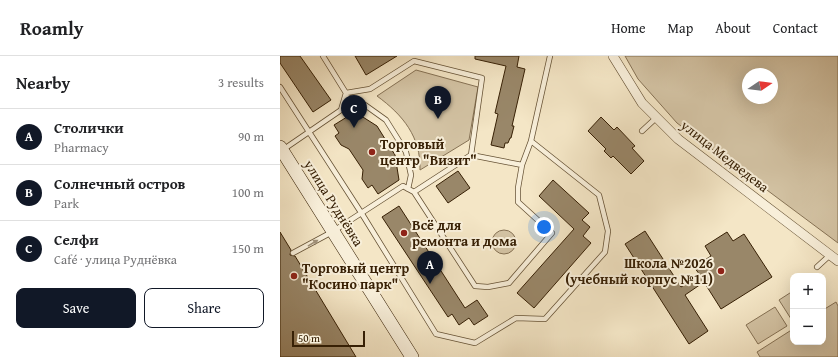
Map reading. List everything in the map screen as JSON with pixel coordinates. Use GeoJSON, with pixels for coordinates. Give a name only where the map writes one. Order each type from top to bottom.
{"type":"FeatureCollection","features":[{"type":"Feature","properties":{"kind":"street","name":"улица Медведева"},"geometry":{"type":"LineString","coordinates":[[613,56],[642,103],[678,139],[838,261]]}},
{"type":"Feature","properties":{"kind":"street","name":"улица Руднёвка"},"geometry":{"type":"LineString","coordinates":[[281,148],[332,232],[412,357]]}},
{"type":"Feature","properties":{"kind":"lane"},"geometry":{"type":"LineString","coordinates":[[323,56],[346,95],[365,105],[386,120],[406,152],[412,175],[408,189]]}},
{"type":"Feature","properties":{"kind":"lane"},"geometry":{"type":"LineString","coordinates":[[293,253],[362,214],[403,186],[414,192],[475,286],[488,287],[509,283],[552,233],[518,202],[518,188],[522,165],[531,141],[550,56]]}},
{"type":"Feature","properties":{"kind":"lane"},"geometry":{"type":"LineString","coordinates":[[346,95],[370,89],[414,62],[482,78],[471,155]]}},
{"type":"Feature","properties":{"kind":"lane"},"geometry":{"type":"LineString","coordinates":[[280,87],[362,214],[436,334],[475,343],[516,318],[545,319],[605,252],[608,231],[599,195],[531,141]]}},
{"type":"Feature","properties":{"kind":"lane"},"geometry":{"type":"LineString","coordinates":[[281,148],[341,110],[346,95]]}},
{"type":"Feature","properties":{"kind":"lane"},"geometry":{"type":"LineString","coordinates":[[642,131],[656,118]]}},
{"type":"Feature","properties":{"kind":"lane"},"geometry":{"type":"LineString","coordinates":[[414,192],[471,155],[522,165]]}},
{"type":"Feature","properties":{"kind":"lane"},"geometry":{"type":"LineString","coordinates":[[817,267],[830,255]]}},
{"type":"Feature","properties":{"kind":"shaded area"},"geometry":{"type":"Polygon","coordinates":[[[625,56],[838,56],[838,243],[677,123],[638,79],[625,56]]]}},
{"type":"Feature","properties":{"kind":"shaded area"},"geometry":{"type":"Polygon","coordinates":[[[416,70],[478,87],[469,140],[420,170],[420,158],[414,137],[409,128],[395,111],[377,96],[416,70]]]}},
{"type":"Feature","properties":{"kind":"shaded area"},"geometry":{"type":"Polygon","coordinates":[[[504,230],[513,233],[516,242],[513,251],[504,254],[495,251],[492,242],[495,233],[504,230]]]}},
{"type":"Feature","properties":{"kind":"shaded area"},"geometry":{"type":"Polygon","coordinates":[[[790,293],[790,317],[779,300],[790,293]]]}},
{"type":"Feature","properties":{"kind":"shaded area"},"geometry":{"type":"Polygon","coordinates":[[[836,302],[838,306],[838,357],[760,357],[757,352],[790,331],[790,345],[826,345],[826,308],[836,302]]]}},
{"type":"Feature","properties":{"kind":"shaded area"},"geometry":{"type":"Polygon","coordinates":[[[775,307],[787,326],[758,344],[746,325],[775,307]]]}},
{"type":"Feature","properties":{"kind":"building"},"geometry":{"type":"Polygon","coordinates":[[[280,56],[300,56],[331,100],[313,112],[280,63],[280,56]]]}},
{"type":"Feature","properties":{"kind":"building"},"geometry":{"type":"Polygon","coordinates":[[[355,56],[397,56],[366,75],[355,56]]]}},
{"type":"Feature","properties":{"kind":"building"},"geometry":{"type":"Polygon","coordinates":[[[475,56],[519,56],[517,67],[525,69],[512,126],[514,126],[511,138],[508,143],[505,143],[504,148],[491,145],[498,114],[495,113],[506,66],[475,59],[475,56]]]}},
{"type":"Feature","properties":{"kind":"building","name":"Торговый центр \"Визит\""},"geometry":{"type":"Polygon","coordinates":[[[355,112],[377,126],[395,155],[399,180],[378,194],[372,185],[368,188],[362,179],[363,170],[349,149],[341,145],[335,136],[339,133],[334,125],[355,112]]]}},
{"type":"Feature","properties":{"kind":"building"},"geometry":{"type":"Polygon","coordinates":[[[601,117],[614,130],[617,127],[635,146],[632,148],[644,161],[631,174],[613,156],[611,158],[604,151],[606,149],[588,131],[601,117]]]}},
{"type":"Feature","properties":{"kind":"building"},"geometry":{"type":"Polygon","coordinates":[[[458,171],[470,188],[448,203],[436,186],[458,171]]]}},
{"type":"Feature","properties":{"kind":"building"},"geometry":{"type":"Polygon","coordinates":[[[553,180],[589,213],[582,220],[590,227],[583,236],[591,243],[534,308],[517,293],[574,229],[539,196],[553,180]]]}},
{"type":"Feature","properties":{"kind":"building"},"geometry":{"type":"Polygon","coordinates":[[[399,206],[465,308],[477,300],[488,316],[474,325],[469,318],[459,325],[452,314],[448,317],[382,217],[399,206]]]}},
{"type":"Feature","properties":{"kind":"building"},"geometry":{"type":"Polygon","coordinates":[[[645,231],[681,287],[700,275],[694,267],[711,256],[705,246],[727,232],[733,241],[744,234],[772,277],[721,309],[704,282],[685,295],[708,331],[689,344],[625,244],[645,231]]]}},
{"type":"Feature","properties":{"kind":"building","name":"Торговый центр \"Косино парк\""},"geometry":{"type":"Polygon","coordinates":[[[280,232],[291,250],[290,255],[295,256],[356,357],[280,357],[280,232]]]}},
{"type":"Feature","properties":{"kind":"place","name":"Солнечный остров"},"geometry":{"type":"Point","coordinates":[438,119]}},
{"type":"Feature","properties":{"kind":"place","name":"Селфи"},"geometry":{"type":"Point","coordinates":[354,128]}},
{"type":"Feature","properties":{"kind":"place","name":"Торговый центр \"Визит\""},"geometry":{"type":"Point","coordinates":[372,152]}},
{"type":"Feature","properties":{"kind":"place","name":"Всё для ремонта и дома"},"geometry":{"type":"Point","coordinates":[404,233]}},
{"type":"Feature","properties":{"kind":"place","name":"Школа №2026 (учебный корпус №11)"},"geometry":{"type":"Point","coordinates":[721,271]}},
{"type":"Feature","properties":{"kind":"place","name":"Торговый центр \"Косино парк\""},"geometry":{"type":"Point","coordinates":[294,276]}},
{"type":"Feature","properties":{"kind":"place","name":"Столички"},"geometry":{"type":"Point","coordinates":[430,284]}}]}
